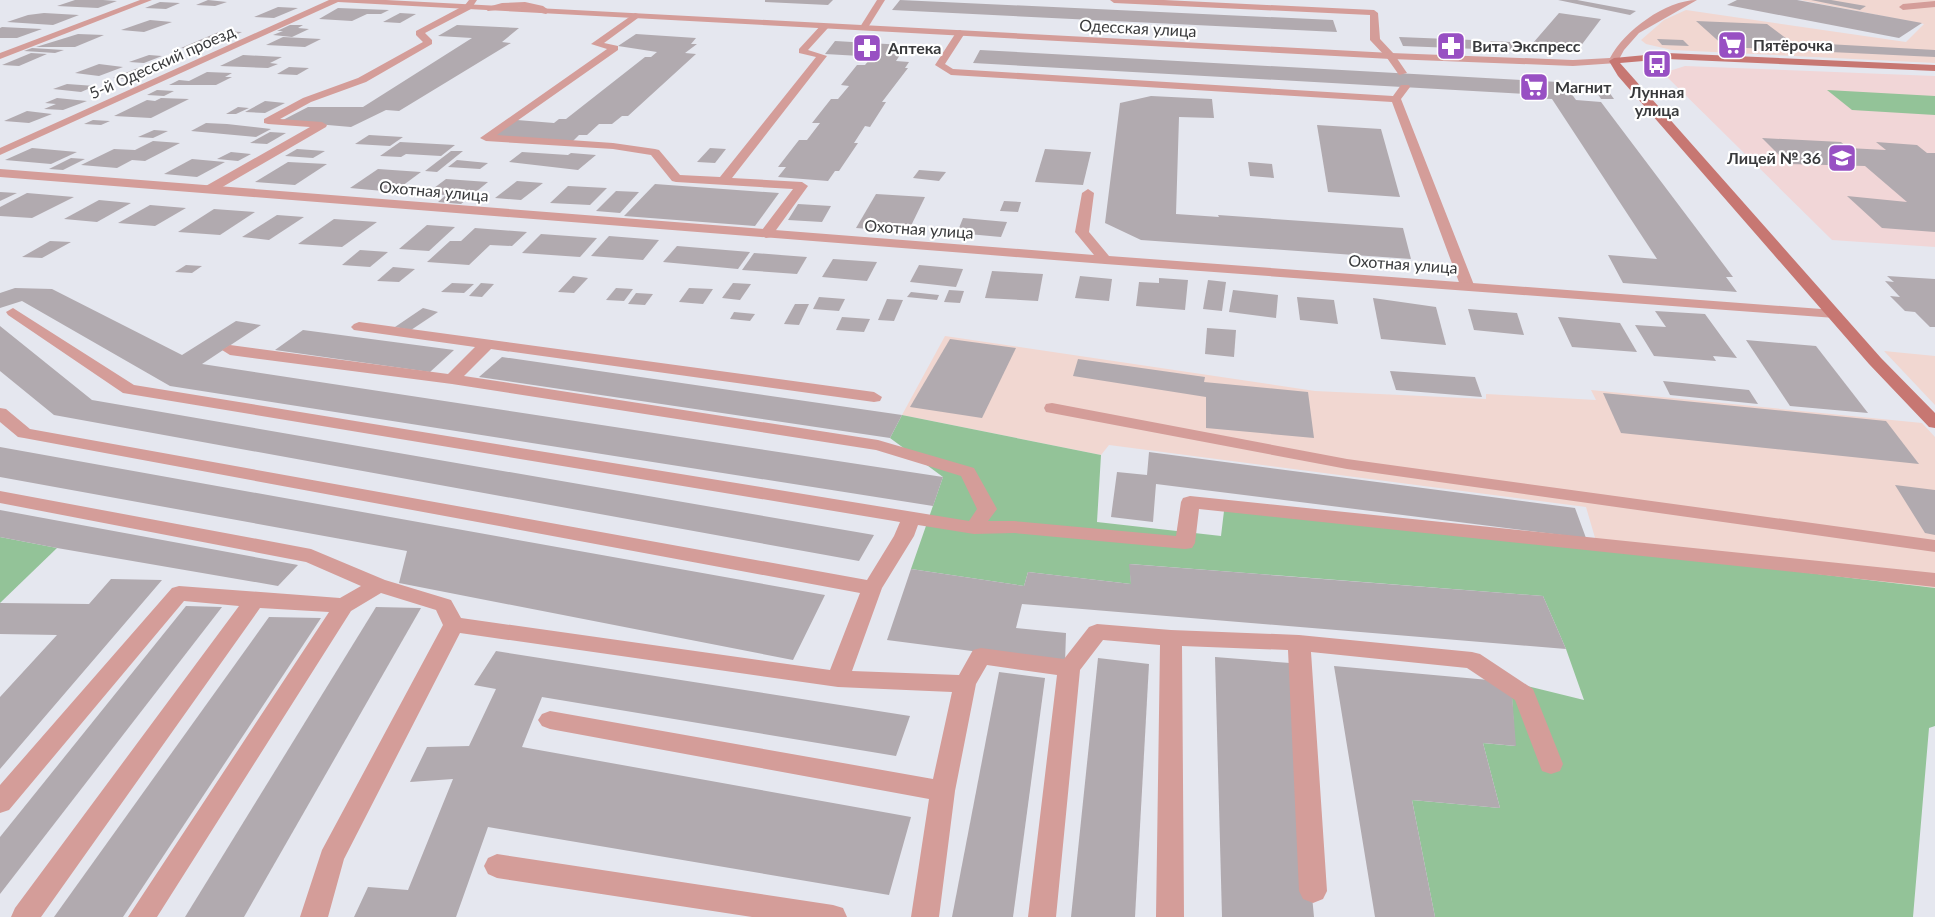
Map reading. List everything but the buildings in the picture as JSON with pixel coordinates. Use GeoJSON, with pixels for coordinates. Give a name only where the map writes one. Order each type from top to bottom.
{"type":"FeatureCollection","features":[{"type":"Feature","properties":{"kind":"street"},"geometry":{"type":"LineString","coordinates":[[0,56],[148,0]]}},
{"type":"Feature","properties":{"kind":"street","name":"Одесская улица"},"geometry":{"type":"LineString","coordinates":[[337,0],[470,4],[488,8],[1391,56],[1573,63],[1667,56],[1935,68]]}},
{"type":"Feature","properties":{"kind":"street","name":"5-й Одесский проезд"},"geometry":{"type":"LineString","coordinates":[[0,152],[337,0]]}},
{"type":"Feature","properties":{"kind":"street"},"geometry":{"type":"LineString","coordinates":[[864,27],[881,0]]}},
{"type":"Feature","properties":{"kind":"street"},"geometry":{"type":"LineString","coordinates":[[1114,0],[1374,13],[1375,40],[1391,56],[1402,73]]}},
{"type":"Feature","properties":{"kind":"street"},"geometry":{"type":"LineString","coordinates":[[1240,0],[1252,6]]}},
{"type":"Feature","properties":{"kind":"street"},"geometry":{"type":"LineString","coordinates":[[1688,1],[1656,18],[1627,38],[1618,49],[1614,61],[1622,74],[1875,361],[1935,423]]}},
{"type":"Feature","properties":{"kind":"street"},"geometry":{"type":"LineString","coordinates":[[208,190],[321,125],[268,121],[307,100],[362,80],[419,48],[429,42],[420,33],[470,4]]}},
{"type":"Feature","properties":{"kind":"street"},"geometry":{"type":"LineString","coordinates":[[1903,7],[1935,4]]}},
{"type":"Feature","properties":{"kind":"street"},"geometry":{"type":"LineString","coordinates":[[635,16],[596,45],[615,48],[486,138],[613,146],[655,152],[676,178],[802,186],[766,234]]}},
{"type":"Feature","properties":{"kind":"street"},"geometry":{"type":"LineString","coordinates":[[723,181],[822,56],[802,51],[825,26]]}},
{"type":"Feature","properties":{"kind":"street"},"geometry":{"type":"LineString","coordinates":[[960,33],[940,65],[951,72],[1396,99]]}},
{"type":"Feature","properties":{"kind":"street"},"geometry":{"type":"LineString","coordinates":[[1396,99],[1405,87]]}},
{"type":"Feature","properties":{"kind":"street"},"geometry":{"type":"LineString","coordinates":[[1396,99],[1467,285]]}},
{"type":"Feature","properties":{"kind":"street","name":"Охотная улица"},"geometry":{"type":"LineString","coordinates":[[0,173],[766,234],[1835,314]]}},
{"type":"Feature","properties":{"kind":"street"},"geometry":{"type":"LineString","coordinates":[[1088,193],[1082,232],[1105,260]]}},
{"type":"Feature","properties":{"kind":"street"},"geometry":{"type":"LineString","coordinates":[[13,312],[129,389],[974,528],[1014,527],[1185,543],[1190,502],[1935,580]]}},
{"type":"Feature","properties":{"kind":"street"},"geometry":{"type":"LineString","coordinates":[[359,327],[874,397]]}},
{"type":"Feature","properties":{"kind":"street"},"geometry":{"type":"LineString","coordinates":[[452,379],[487,344]]}},
{"type":"Feature","properties":{"kind":"street"},"geometry":{"type":"LineString","coordinates":[[230,350],[452,379],[878,445],[968,472],[987,509],[974,528]]}},
{"type":"Feature","properties":{"kind":"street"},"geometry":{"type":"LineString","coordinates":[[1052,408],[1347,464],[1935,546]]}},
{"type":"Feature","properties":{"kind":"street"},"geometry":{"type":"LineString","coordinates":[[0,413],[24,433],[872,588]]}},
{"type":"Feature","properties":{"kind":"street"},"geometry":{"type":"LineString","coordinates":[[0,497],[311,556],[378,585],[444,605],[454,625]]}},
{"type":"Feature","properties":{"kind":"street"},"geometry":{"type":"LineString","coordinates":[[838,679],[872,588],[904,536],[911,518]]}},
{"type":"Feature","properties":{"kind":"street"},"geometry":{"type":"LineString","coordinates":[[142,917],[344,606],[378,585]]}},
{"type":"Feature","properties":{"kind":"street"},"geometry":{"type":"LineString","coordinates":[[0,803],[179,593],[344,606]]}},
{"type":"Feature","properties":{"kind":"street"},"geometry":{"type":"LineString","coordinates":[[25,917],[254,600]]}},
{"type":"Feature","properties":{"kind":"street"},"geometry":{"type":"LineString","coordinates":[[454,625],[838,679],[965,684]]}},
{"type":"Feature","properties":{"kind":"street"},"geometry":{"type":"LineString","coordinates":[[314,917],[331,858],[454,625]]}},
{"type":"Feature","properties":{"kind":"street"},"geometry":{"type":"LineString","coordinates":[[1042,917],[1069,668],[1097,632],[1171,638],[1299,643],[1472,660],[1525,695],[1551,764]]}},
{"type":"Feature","properties":{"kind":"street"},"geometry":{"type":"LineString","coordinates":[[1170,917],[1171,638]]}},
{"type":"Feature","properties":{"kind":"street"},"geometry":{"type":"LineString","coordinates":[[1299,643],[1313,891]]}},
{"type":"Feature","properties":{"kind":"street"},"geometry":{"type":"LineString","coordinates":[[925,917],[943,791],[965,684],[981,656],[1069,668]]}},
{"type":"Feature","properties":{"kind":"street"},"geometry":{"type":"LineString","coordinates":[[550,720],[943,791]]}},
{"type":"Feature","properties":{"kind":"street"},"geometry":{"type":"LineString","coordinates":[[497,866],[833,917]]}},
{"type":"Feature","properties":{"kind":"shaded area"},"geometry":{"type":"Polygon","coordinates":[[[1800,0],[1935,0],[1935,63],[1672,50],[1646,44],[1641,40],[1664,20],[1686,10],[1906,42],[1924,24],[1800,0]]]}},
{"type":"Feature","properties":{"kind":"shaded area","name":"Лицей № 36"},"geometry":{"type":"Polygon","coordinates":[[[1685,66],[1935,76],[1935,247],[1832,240],[1663,73],[1685,66]]]}},
{"type":"Feature","properties":{"kind":"shaded area"},"geometry":{"type":"Polygon","coordinates":[[[945,336],[1315,391],[1486,399],[1486,394],[1596,400],[1591,390],[1922,423],[1935,437],[1935,588],[1598,548],[1586,507],[1109,445],[1101,455],[902,415],[945,336]]]}},
{"type":"Feature","properties":{"kind":"shaded area"},"geometry":{"type":"Polygon","coordinates":[[[1884,351],[1935,356],[1935,405],[1884,351]]]}},
{"type":"Feature","properties":{"kind":"green space"},"geometry":{"type":"Polygon","coordinates":[[[1827,90],[1935,96],[1935,115],[1852,110],[1827,90]]]}},
{"type":"Feature","properties":{"kind":"green space"},"geometry":{"type":"Polygon","coordinates":[[[902,415],[1101,455],[1097,522],[1221,536],[1224,511],[1598,548],[1935,588],[1935,726],[1929,728],[1913,917],[1435,917],[1412,800],[1500,808],[1483,743],[1515,746],[1511,682],[1584,700],[1566,649],[1543,596],[1130,564],[1131,584],[1028,572],[1024,586],[911,569],[943,477],[890,438],[902,415]]]}},
{"type":"Feature","properties":{"kind":"green space"},"geometry":{"type":"Polygon","coordinates":[[[0,537],[57,548],[0,603],[0,537]]]}},
{"type":"Feature","properties":{"kind":"place","name":"Пятёрочка"},"geometry":{"type":"Point","coordinates":[1732,45]}},
{"type":"Feature","properties":{"kind":"place","name":"Вита Экспресс"},"geometry":{"type":"Point","coordinates":[1451,46]}},
{"type":"Feature","properties":{"kind":"place","name":"Аптека"},"geometry":{"type":"Point","coordinates":[867,48]}},
{"type":"Feature","properties":{"kind":"place","name":"Лунная улица"},"geometry":{"type":"Point","coordinates":[1657,64]}},
{"type":"Feature","properties":{"kind":"place","name":"Магнит"},"geometry":{"type":"Point","coordinates":[1534,87]}},
{"type":"Feature","properties":{"kind":"place","name":"Лицей № 36"},"geometry":{"type":"Point","coordinates":[1842,158]}}]}
